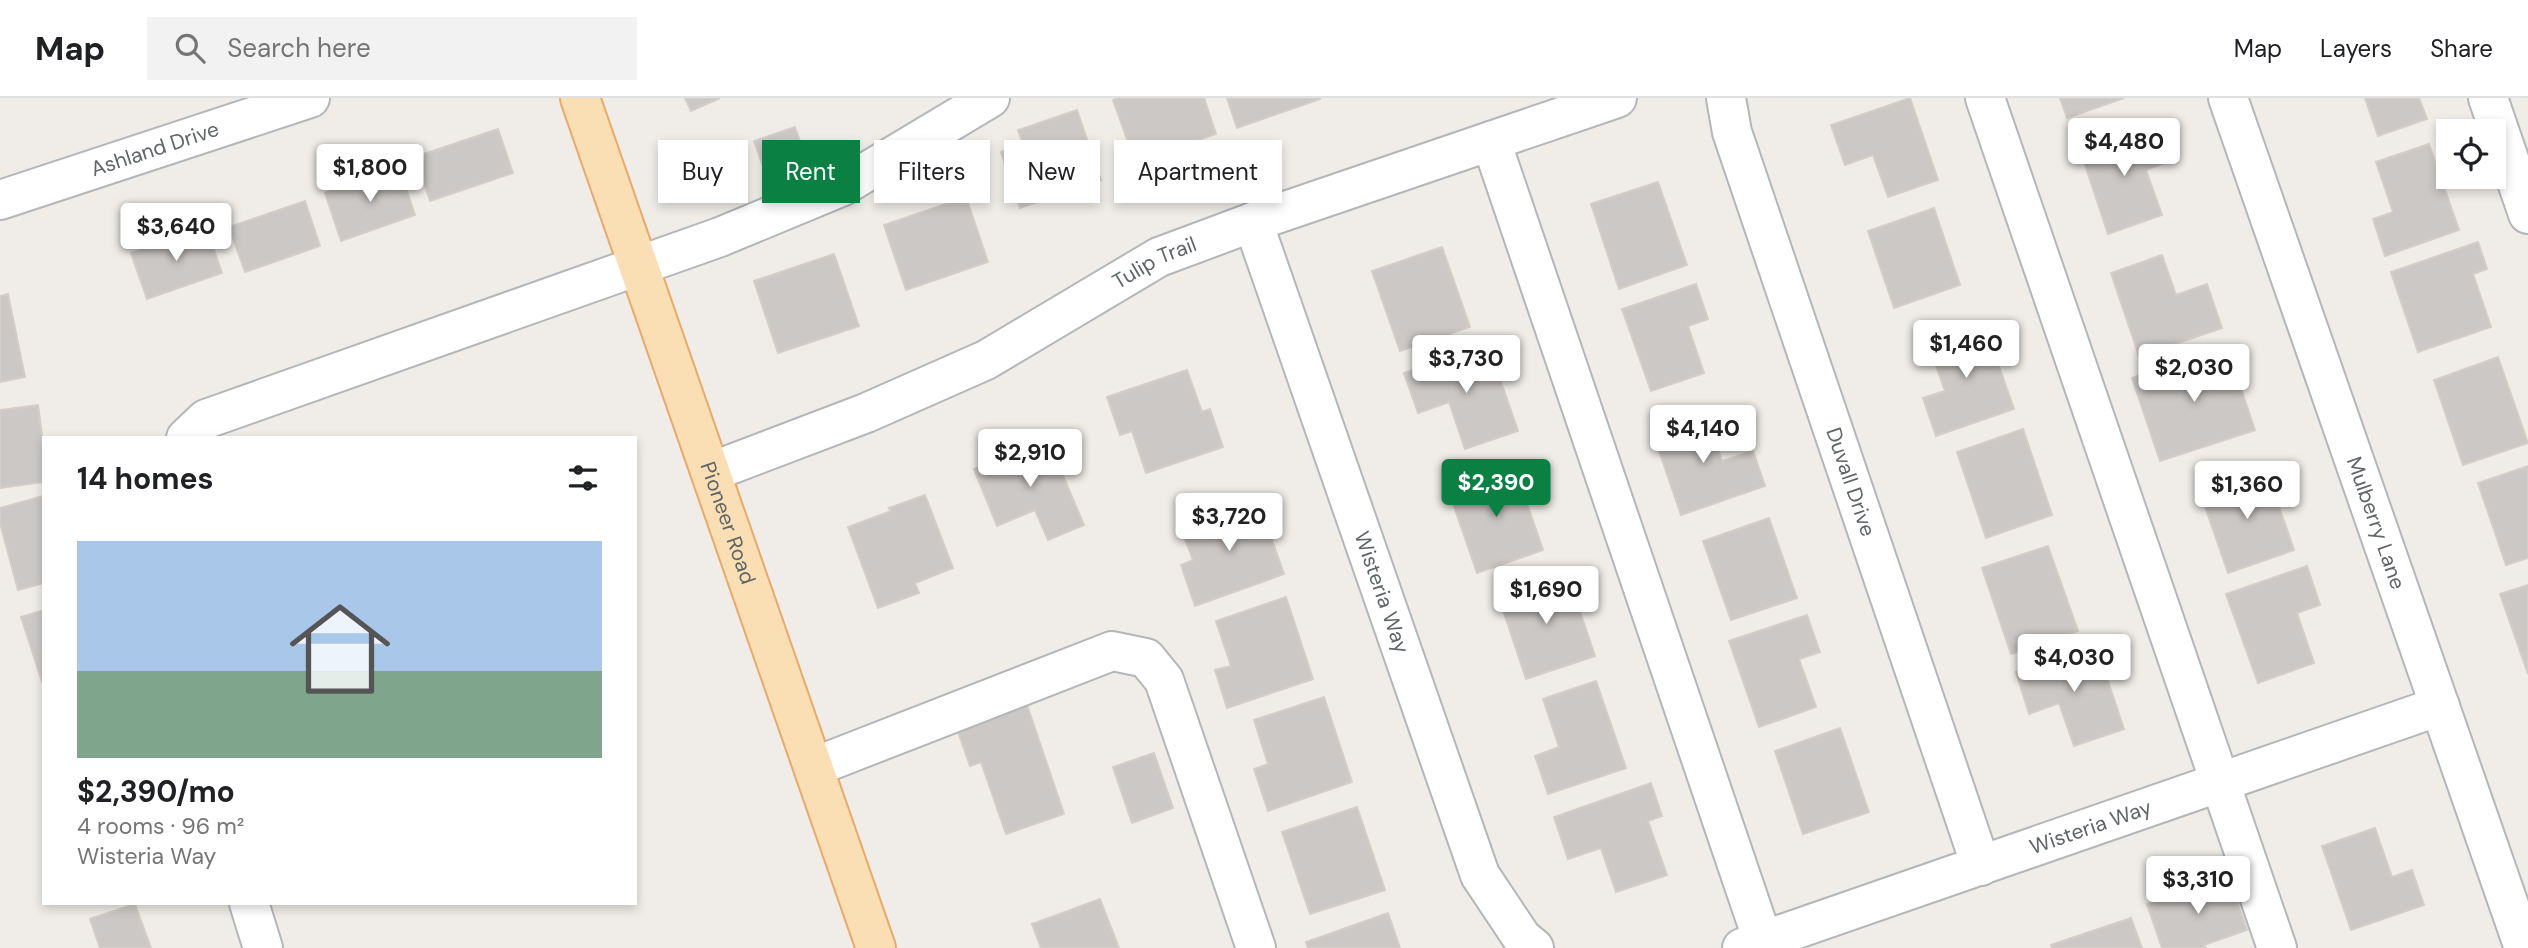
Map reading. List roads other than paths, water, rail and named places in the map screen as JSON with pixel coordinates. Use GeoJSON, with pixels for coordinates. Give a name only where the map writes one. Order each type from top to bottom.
{"type":"FeatureCollection","features":[{"type":"Feature","properties":{"kind":"main road","name":"Pioneer Road"},"geometry":{"type":"LineString","coordinates":[[580,98],[876,948]]}},
{"type":"Feature","properties":{"kind":"street","name":"Ashland Drive"},"geometry":{"type":"LineString","coordinates":[[0,200],[310,98]]}},
{"type":"Feature","properties":{"kind":"street"},"geometry":{"type":"LineString","coordinates":[[188,436],[206,419],[720,237],[843,186],[990,98]]}},
{"type":"Feature","properties":{"kind":"street","name":"Tulip Trail"},"geometry":{"type":"LineString","coordinates":[[711,472],[866,412],[986,360],[1159,257],[1253,222],[1617,98]]}},
{"type":"Feature","properties":{"kind":"street","name":"Duvall Drive"},"geometry":{"type":"LineString","coordinates":[[1726,98],[1732,132],[1981,866]]}},
{"type":"Feature","properties":{"kind":"street"},"geometry":{"type":"LineString","coordinates":[[1985,98],[2218,783],[2277,948]]}},
{"type":"Feature","properties":{"kind":"street","name":"Mulberry Lane"},"geometry":{"type":"LineString","coordinates":[[2228,98],[2524,948]]}},
{"type":"Feature","properties":{"kind":"street"},"geometry":{"type":"LineString","coordinates":[[2488,98],[2528,214]]}},
{"type":"Feature","properties":{"kind":"street"},"geometry":{"type":"LineString","coordinates":[[1491,141],[1752,944]]}},
{"type":"Feature","properties":{"kind":"street","name":"Wisteria Way"},"geometry":{"type":"LineString","coordinates":[[1253,222],[1479,875],[1522,938],[1534,948]]}},
{"type":"Feature","properties":{"kind":"street"},"geometry":{"type":"LineString","coordinates":[[814,767],[1112,651],[1146,658],[1164,680],[1256,948]]}},
{"type":"Feature","properties":{"kind":"street","name":"Wisteria Way"},"geometry":{"type":"LineString","coordinates":[[1752,944],[2440,706]]}},
{"type":"Feature","properties":{"kind":"street"},"geometry":{"type":"LineString","coordinates":[[250,905],[263,948]]}}]}
